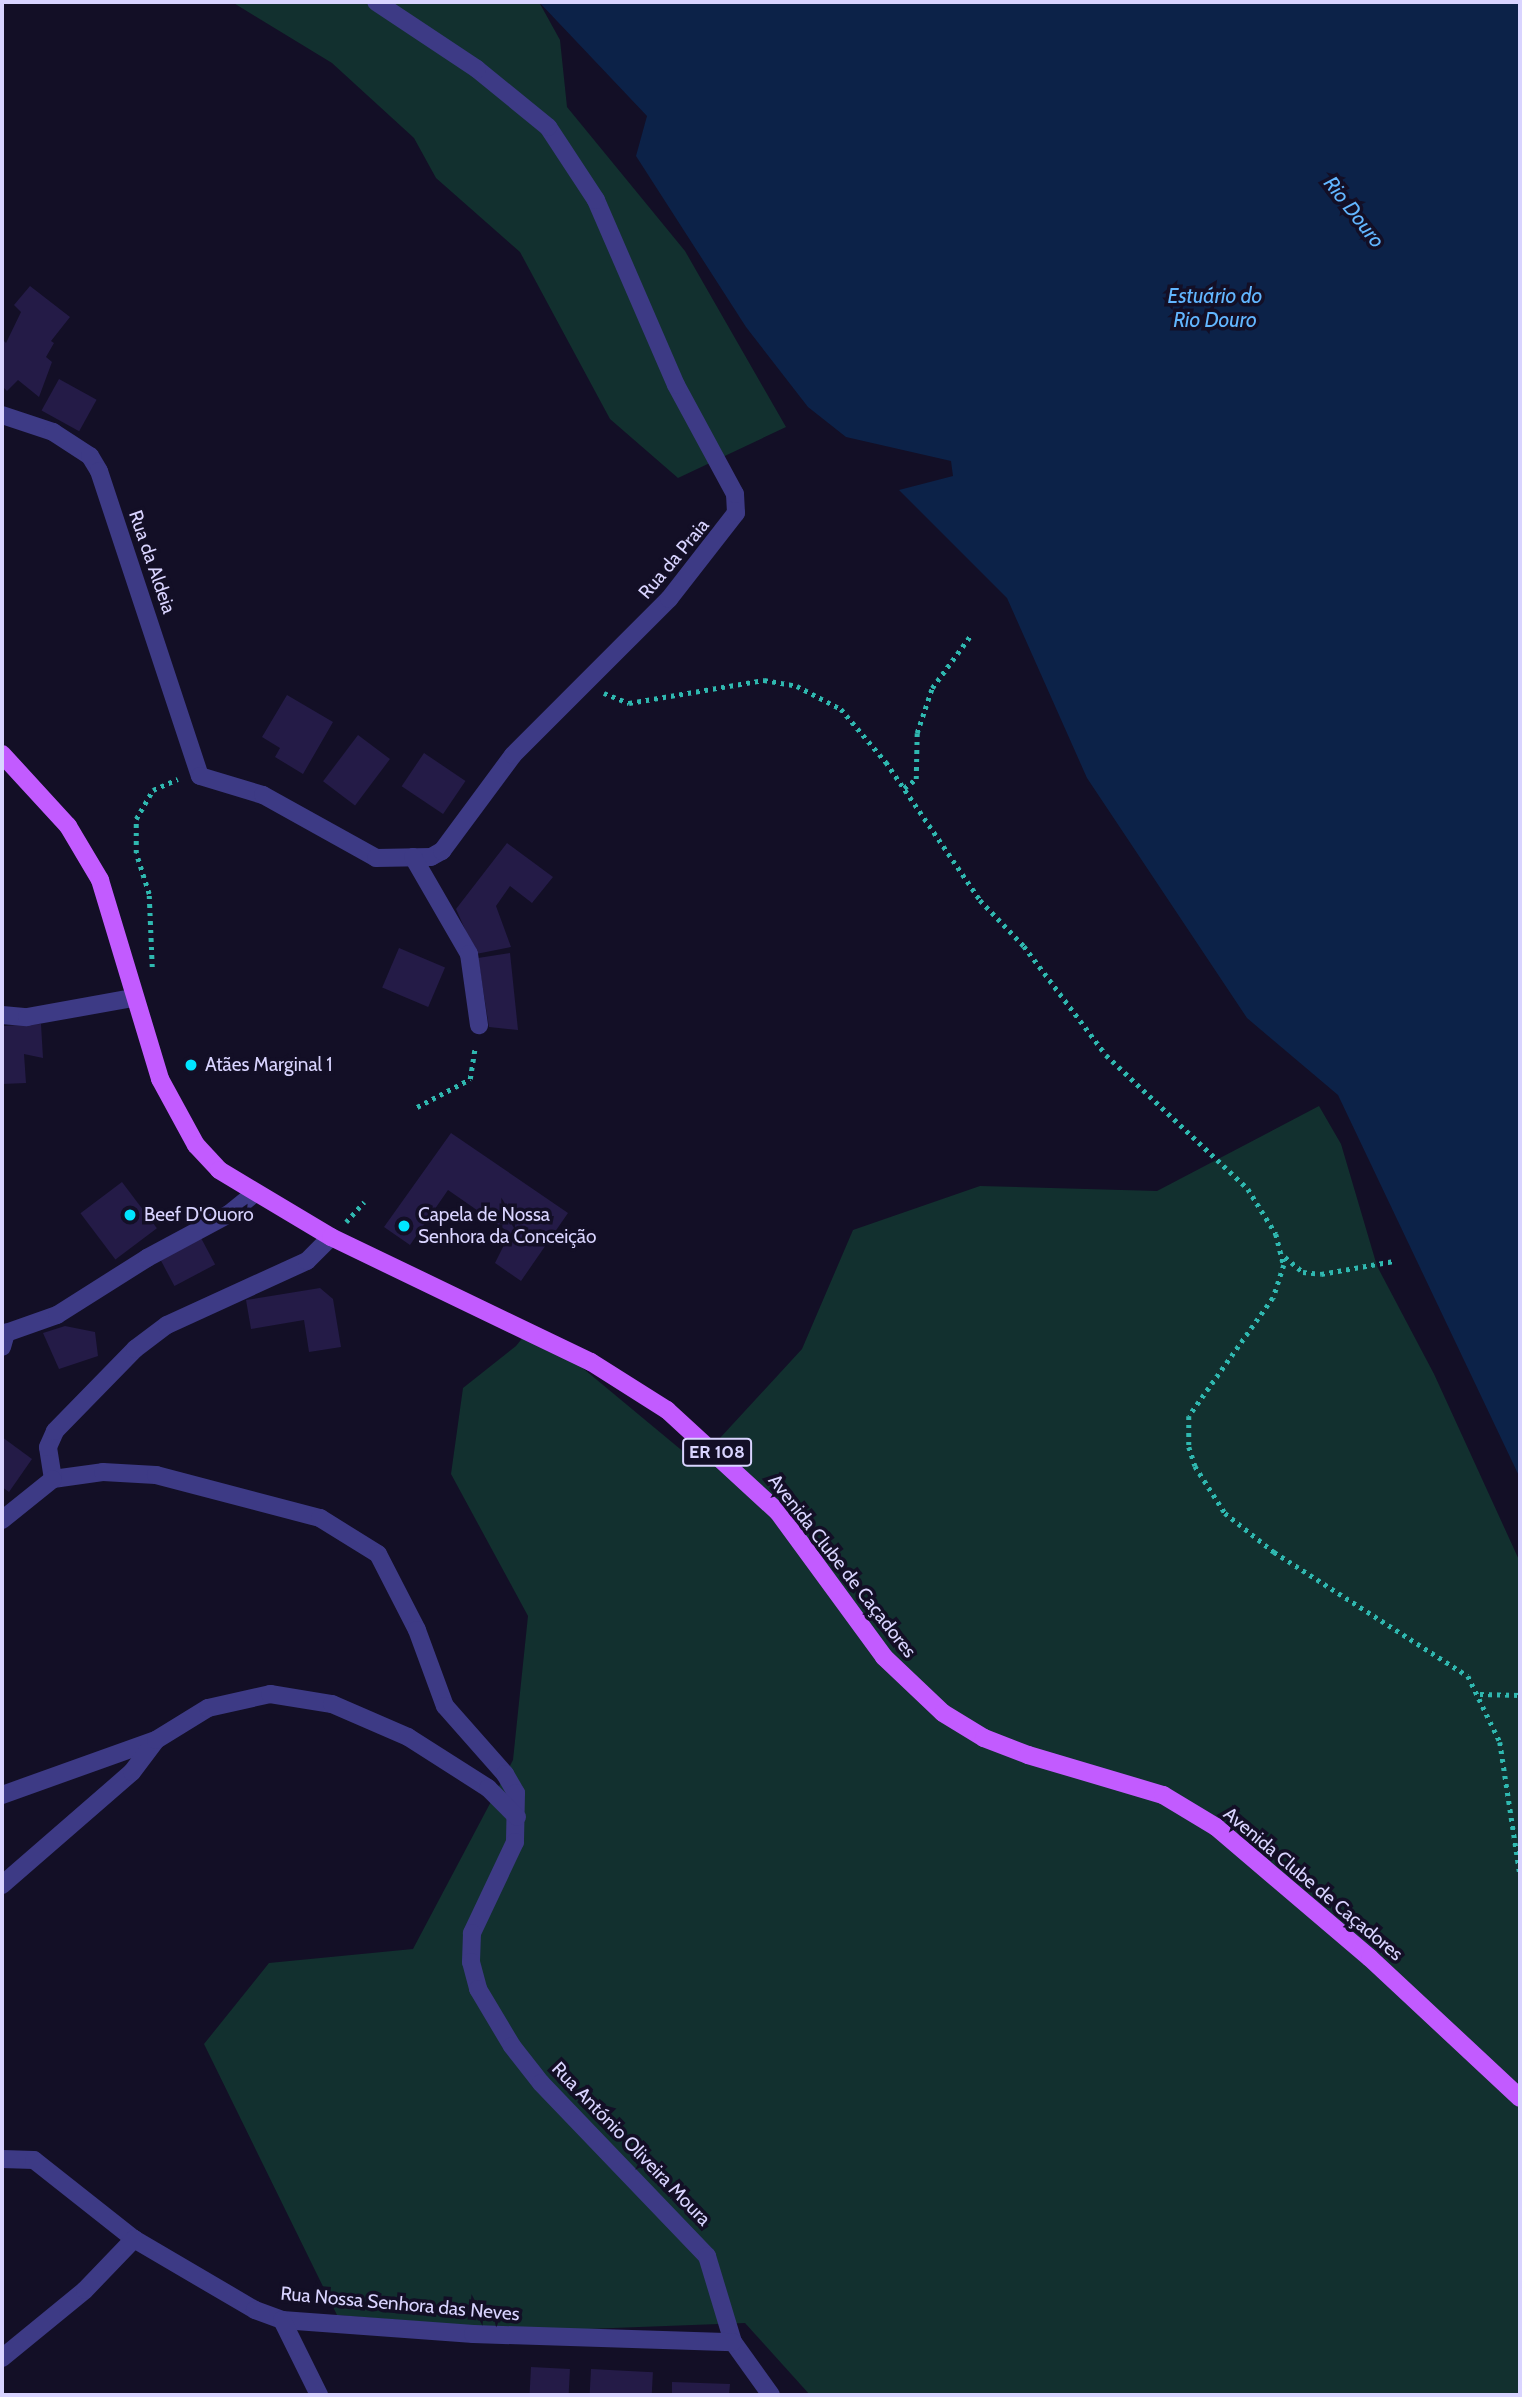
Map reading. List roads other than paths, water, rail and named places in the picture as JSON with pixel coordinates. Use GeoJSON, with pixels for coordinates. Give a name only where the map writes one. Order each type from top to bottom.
{"type":"FeatureCollection","features":[{"type":"Feature","properties":{"kind":"main road","name":"Avenida Clube de Caçadores"},"geometry":{"type":"LineString","coordinates":[[2,754],[68,825],[100,880],[113,912],[133,998],[160,1079],[179,1118],[219,1170],[331,1237],[570,1351],[667,1410],[778,1512],[884,1657],[943,1713],[984,1738],[1028,1755],[1163,1795],[1216,1827],[1370,1958],[1520,2098]]}},
{"type":"Feature","properties":{"kind":"street","name":"Rua da Praia"},"geometry":{"type":"LineString","coordinates":[[200,776],[263,794],[376,858],[431,857],[442,851],[513,755],[589,683],[669,599],[728,527],[736,513],[735,494],[676,385],[596,200],[548,127],[477,69],[376,2]]}},
{"type":"Feature","properties":{"kind":"street","name":"Rua da Aldeia"},"geometry":{"type":"LineString","coordinates":[[2,415],[53,432],[90,456],[99,471],[200,776]]}},
{"type":"Feature","properties":{"kind":"street"},"geometry":{"type":"LineString","coordinates":[[413,857],[469,954],[479,1025]]}},
{"type":"Feature","properties":{"kind":"street"},"geometry":{"type":"LineString","coordinates":[[2,1015],[27,1017],[133,998]]}},
{"type":"Feature","properties":{"kind":"street"},"geometry":{"type":"LineString","coordinates":[[2,1347],[6,1333],[57,1315],[229,1214],[254,1193]]}},
{"type":"Feature","properties":{"kind":"street"},"geometry":{"type":"LineString","coordinates":[[2,1520],[53,1479],[48,1447],[55,1431],[135,1349],[167,1325],[307,1261],[331,1237]]}},
{"type":"Feature","properties":{"kind":"street","name":"Rua António Oliveira Moura"},"geometry":{"type":"LineString","coordinates":[[53,1479],[103,1472],[156,1475],[320,1518],[378,1554],[417,1630],[445,1706],[505,1774],[516,1793],[515,1842],[472,1933],[471,1962],[478,1989],[512,2046],[541,2083],[707,2256],[733,2342],[771,2395]]}},
{"type":"Feature","properties":{"kind":"street"},"geometry":{"type":"LineString","coordinates":[[2,1795],[156,1740],[208,1708],[233,1699],[270,1694],[332,1704],[408,1737],[488,1788],[517,1817]]}},
{"type":"Feature","properties":{"kind":"street"},"geometry":{"type":"LineString","coordinates":[[2,1885],[132,1772],[156,1740]]}},
{"type":"Feature","properties":{"kind":"street","name":"Rua Nossa Senhora das Neves"},"geometry":{"type":"LineString","coordinates":[[2,2159],[34,2160],[134,2239],[255,2309],[282,2320],[473,2333],[733,2342]]}},
{"type":"Feature","properties":{"kind":"street"},"geometry":{"type":"LineString","coordinates":[[2,2358],[85,2290],[134,2239]]}},
{"type":"Feature","properties":{"kind":"street"},"geometry":{"type":"LineString","coordinates":[[282,2320],[319,2395]]}},
{"type":"Feature","properties":{"kind":"water","name":"Estuário do Rio Douro"},"geometry":{"type":"Polygon","coordinates":[[[539,2],[1520,2],[1520,1478],[1338,1095],[1247,1018],[1087,778],[1007,598],[899,490],[953,476],[951,461],[846,437],[808,407],[746,327],[636,156],[647,116],[539,2]]]}},
{"type":"Feature","properties":{"kind":"place","name":"Atães Marginal 1"},"geometry":{"type":"Point","coordinates":[191,1065]}},
{"type":"Feature","properties":{"kind":"place","name":"Beef D'Ouoro"},"geometry":{"type":"Point","coordinates":[130,1215]}},
{"type":"Feature","properties":{"kind":"place","name":"Capela de Nossa Senhora da Conceição"},"geometry":{"type":"Point","coordinates":[404,1226]}},
{"type":"Feature","properties":{"kind":"water label","name":"Rio Douro"},"geometry":{"type":"Point","coordinates":[1354,212]}}]}
